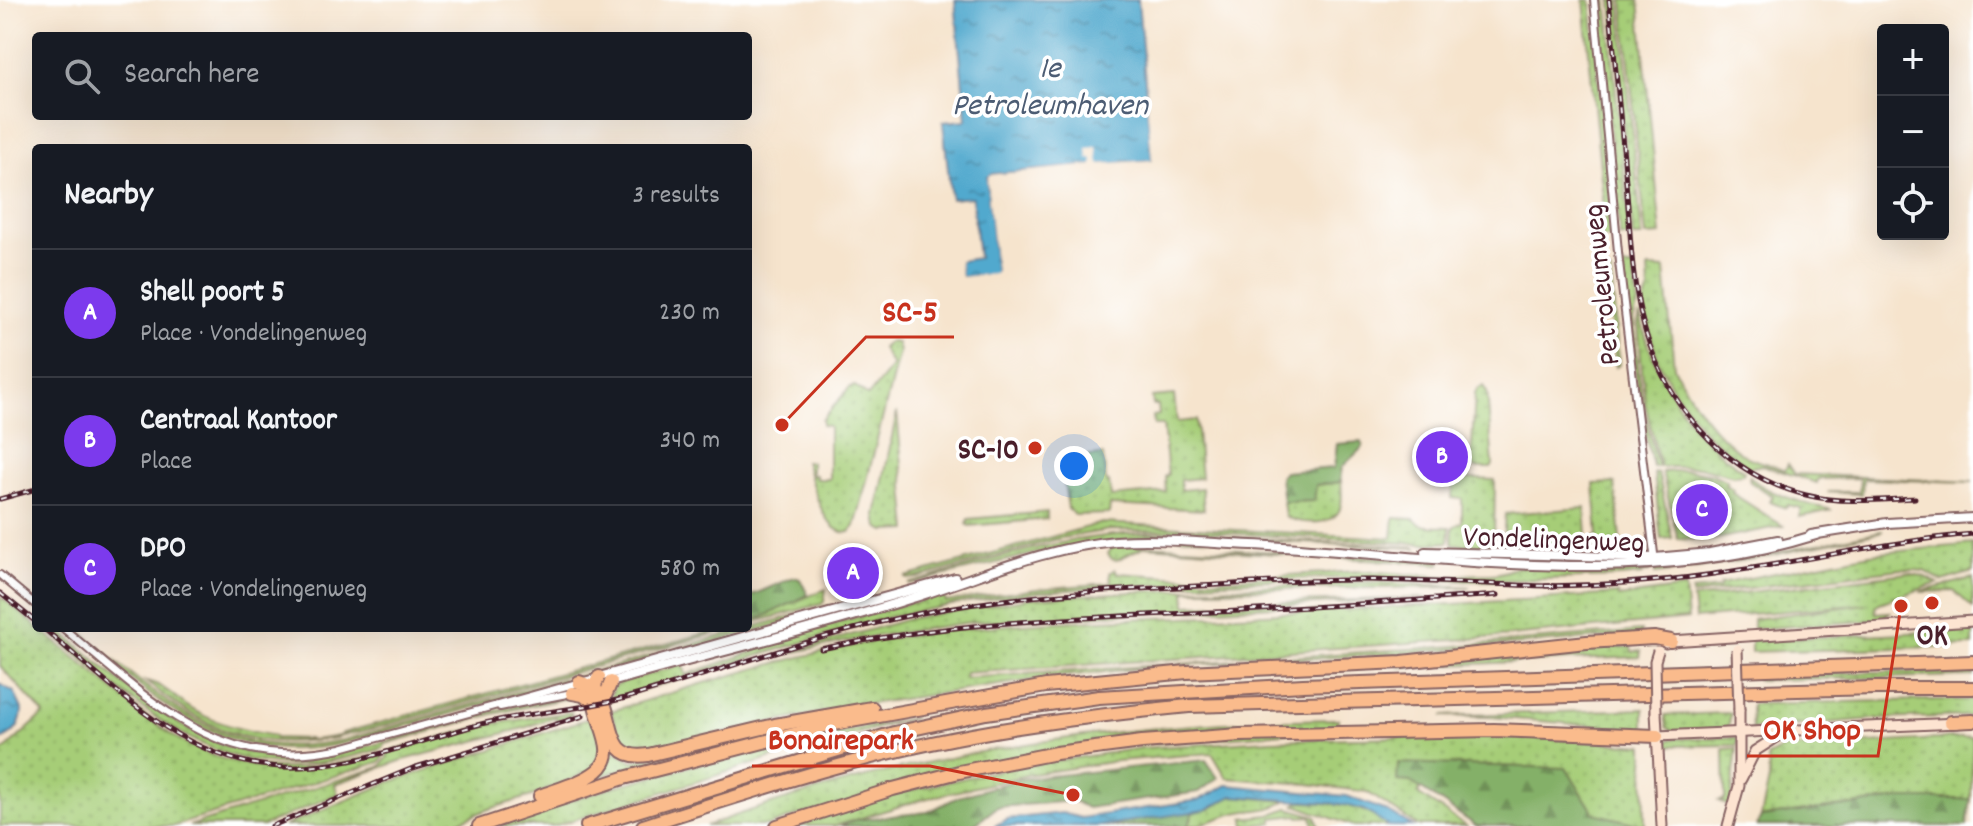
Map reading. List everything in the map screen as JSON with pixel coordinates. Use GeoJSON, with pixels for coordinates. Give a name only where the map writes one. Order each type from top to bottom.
{"type":"FeatureCollection","features":[{"type":"Feature","properties":{"kind":"highway"},"geometry":{"type":"LineString","coordinates":[[519,808],[829,725],[963,700],[1116,677],[1402,662],[1654,638],[1671,641]]}},
{"type":"Feature","properties":{"kind":"highway"},"geometry":{"type":"LineString","coordinates":[[587,826],[894,733],[986,713],[1099,697],[1160,691],[1973,662]]}},
{"type":"Feature","properties":{"kind":"highway"},"geometry":{"type":"LineString","coordinates":[[484,824],[589,777],[605,763],[608,748],[598,702],[601,682],[579,682]]}},
{"type":"Feature","properties":{"kind":"highway"},"geometry":{"type":"LineString","coordinates":[[643,826],[855,761],[1087,717],[1189,706],[1973,688]]}},
{"type":"Feature","properties":{"kind":"highway"},"geometry":{"type":"LineString","coordinates":[[572,693],[598,702],[617,747],[627,755],[639,757],[775,725],[864,709],[963,700]]}},
{"type":"Feature","properties":{"kind":"highway"},"geometry":{"type":"LineString","coordinates":[[759,742],[953,709],[986,713]]}},
{"type":"Feature","properties":{"kind":"highway"},"geometry":{"type":"LineString","coordinates":[[1951,722],[1973,723]]}},
{"type":"Feature","properties":{"kind":"highway"},"geometry":{"type":"LineString","coordinates":[[777,826],[866,797],[959,772],[1056,753],[1142,742],[1240,735],[1494,730],[1657,736]]}},
{"type":"Feature","properties":{"kind":"highway"},"geometry":{"type":"LineString","coordinates":[[669,826],[731,799]]}},
{"type":"Feature","properties":{"kind":"main road"},"geometry":{"type":"LineString","coordinates":[[1662,826],[1655,661],[1658,651],[1671,641],[1973,621]]}},
{"type":"Feature","properties":{"kind":"main road"},"geometry":{"type":"LineString","coordinates":[[1728,637],[1737,649],[1739,786]]}},
{"type":"Feature","properties":{"kind":"main road"},"geometry":{"type":"LineString","coordinates":[[1657,736],[1951,722]]}},
{"type":"Feature","properties":{"kind":"main road"},"geometry":{"type":"LineString","coordinates":[[1728,826],[1739,786],[1755,751],[1774,737],[1791,732]]}},
{"type":"Feature","properties":{"kind":"street","name":"Petroleumweg"},"geometry":{"type":"LineString","coordinates":[[1594,0],[1619,262],[1655,562]]}},
{"type":"Feature","properties":{"kind":"street","name":"Vondelingenweg"},"geometry":{"type":"LineString","coordinates":[[601,682],[885,606],[1065,550],[1118,541],[1179,541],[1500,562],[1655,562],[1745,553],[1816,535],[1887,523],[1973,518]]}},
{"type":"Feature","properties":{"kind":"street","name":"Vondelingenweg"},"geometry":{"type":"LineString","coordinates":[[493,707],[508,707],[572,693],[835,610],[983,573]]}},
{"type":"Feature","properties":{"kind":"street"},"geometry":{"type":"LineString","coordinates":[[0,575],[32,602]]}},
{"type":"Feature","properties":{"kind":"street","name":"Vondelingenweg"},"geometry":{"type":"LineString","coordinates":[[68,632],[180,722],[220,741],[254,750],[289,754],[333,750],[579,682]]}},
{"type":"Feature","properties":{"kind":"green space"},"geometry":{"type":"Polygon","coordinates":[[[1584,0],[1591,0],[1614,238],[1601,238],[1600,222],[1605,220],[1584,0]]]}},
{"type":"Feature","properties":{"kind":"green space"},"geometry":{"type":"Polygon","coordinates":[[[1598,0],[1607,0],[1630,237],[1620,237],[1598,0]]]}},
{"type":"Feature","properties":{"kind":"green space"},"geometry":{"type":"Polygon","coordinates":[[[1612,0],[1620,0],[1642,237],[1633,237],[1612,0]]]}},
{"type":"Feature","properties":{"kind":"green space"},"geometry":{"type":"Polygon","coordinates":[[[1623,0],[1639,0],[1661,235],[1646,236],[1623,0]]]}},
{"type":"Feature","properties":{"kind":"green space"},"geometry":{"type":"Polygon","coordinates":[[[1623,267],[1633,267],[1638,305],[1633,319],[1643,409],[1658,467],[1653,467],[1640,412],[1623,267]]]}},
{"type":"Feature","properties":{"kind":"green space"},"geometry":{"type":"Polygon","coordinates":[[[1604,268],[1611,273],[1619,365],[1616,367],[1604,268]]]}},
{"type":"Feature","properties":{"kind":"green space"},"geometry":{"type":"Polygon","coordinates":[[[1648,268],[1665,269],[1674,367],[1680,379],[1713,427],[1744,455],[1785,470],[1788,464],[1795,474],[1973,482],[1863,479],[1862,494],[1827,492],[1859,492],[1860,478],[1818,479],[1817,483],[1762,465],[1748,468],[1705,433],[1675,392],[1659,363],[1642,308],[1649,290],[1648,268]]]}},
{"type":"Feature","properties":{"kind":"green space"},"geometry":{"type":"Polygon","coordinates":[[[1640,314],[1655,360],[1677,403],[1707,440],[1744,471],[1743,474],[1733,476],[1699,467],[1660,467],[1645,403],[1638,324],[1640,314]]]}},
{"type":"Feature","properties":{"kind":"green space"},"geometry":{"type":"Polygon","coordinates":[[[889,342],[897,343],[899,352],[859,512],[850,532],[841,532],[826,518],[820,507],[805,461],[811,462],[811,475],[816,475],[816,479],[829,479],[829,426],[822,425],[822,420],[850,387],[855,386],[868,396],[892,366],[882,348],[889,342]]]}},
{"type":"Feature","properties":{"kind":"green space"},"geometry":{"type":"Polygon","coordinates":[[[1483,386],[1487,392],[1493,465],[1491,468],[1475,468],[1471,463],[1475,394],[1483,386]]]}},
{"type":"Feature","properties":{"kind":"green space"},"geometry":{"type":"Polygon","coordinates":[[[1174,395],[1177,422],[1196,420],[1201,478],[1181,480],[1181,490],[1202,488],[1204,510],[1110,505],[1109,514],[1075,515],[1068,509],[1061,459],[1103,455],[1111,497],[1166,492],[1165,476],[1168,475],[1163,425],[1154,425],[1153,416],[1159,415],[1158,405],[1153,405],[1152,397],[1174,395]]]}},
{"type":"Feature","properties":{"kind":"green space"},"geometry":{"type":"Polygon","coordinates":[[[897,412],[908,530],[885,531],[878,527],[876,515],[897,412]]]}},
{"type":"Feature","properties":{"kind":"green space"},"geometry":{"type":"Polygon","coordinates":[[[1361,442],[1363,447],[1342,467],[1340,482],[1316,485],[1314,501],[1283,502],[1280,477],[1284,472],[1334,468],[1337,444],[1361,442]]]}},
{"type":"Feature","properties":{"kind":"green space"},"geometry":{"type":"Polygon","coordinates":[[[1688,470],[1712,474],[1727,481],[1725,485],[1733,489],[1732,493],[1783,526],[1710,540],[1678,539],[1662,472],[1688,470]]]}},
{"type":"Feature","properties":{"kind":"green space"},"geometry":{"type":"Polygon","coordinates":[[[1654,473],[1658,473],[1672,538],[1661,539],[1654,473]]]}},
{"type":"Feature","properties":{"kind":"green space"},"geometry":{"type":"Polygon","coordinates":[[[1749,475],[1775,492],[1832,510],[1799,517],[1801,508],[1788,505],[1786,508],[1770,502],[1773,496],[1750,482],[1749,475]]]}},
{"type":"Feature","properties":{"kind":"green space"},"geometry":{"type":"Polygon","coordinates":[[[1454,478],[1495,480],[1492,546],[1452,544],[1453,527],[1462,522],[1462,499],[1452,498],[1454,478]]]}},
{"type":"Feature","properties":{"kind":"green space"},"geometry":{"type":"Polygon","coordinates":[[[1341,479],[1339,511],[1329,520],[1298,521],[1285,516],[1283,502],[1314,501],[1316,485],[1340,482],[1341,479]]]}},
{"type":"Feature","properties":{"kind":"green space"},"geometry":{"type":"Polygon","coordinates":[[[1615,483],[1622,547],[1595,549],[1594,537],[1598,536],[1594,484],[1615,483]]]}},
{"type":"Feature","properties":{"kind":"green space"},"geometry":{"type":"Polygon","coordinates":[[[1585,508],[1588,548],[1503,544],[1505,514],[1585,508]]]}},
{"type":"Feature","properties":{"kind":"green space"},"geometry":{"type":"Polygon","coordinates":[[[1047,512],[1047,519],[967,524],[969,519],[1047,512]]]}},
{"type":"Feature","properties":{"kind":"green space"},"geometry":{"type":"Polygon","coordinates":[[[1394,518],[1414,519],[1426,526],[1450,527],[1449,542],[1424,544],[1188,531],[1110,530],[1061,538],[917,578],[906,577],[1102,523],[1392,538],[1394,518]]]}},
{"type":"Feature","properties":{"kind":"green space"},"geometry":{"type":"Polygon","coordinates":[[[1883,531],[1759,558],[1655,574],[1655,568],[1738,560],[1883,531]]]}},
{"type":"Feature","properties":{"kind":"green space"},"geometry":{"type":"Polygon","coordinates":[[[1149,533],[1416,548],[1151,536],[1050,550],[908,584],[1057,544],[1149,533]]]}},
{"type":"Feature","properties":{"kind":"green space"},"geometry":{"type":"Polygon","coordinates":[[[1504,536],[1587,540],[1588,548],[1503,544],[1504,536]]]}},
{"type":"Feature","properties":{"kind":"green space"},"geometry":{"type":"Polygon","coordinates":[[[1973,544],[1973,572],[1943,581],[1924,571],[1901,569],[1692,595],[1692,591],[1720,588],[1720,584],[1870,554],[1973,544]]]}},
{"type":"Feature","properties":{"kind":"green space"},"geometry":{"type":"Polygon","coordinates":[[[1140,545],[1441,560],[1440,564],[1145,546],[1117,560],[1108,554],[1113,546],[1140,545]]]}},
{"type":"Feature","properties":{"kind":"green space"},"geometry":{"type":"Polygon","coordinates":[[[1516,567],[1649,569],[1649,572],[1619,577],[1473,581],[1323,578],[1040,592],[889,617],[609,700],[619,683],[683,664],[686,675],[755,651],[754,645],[942,594],[946,602],[1037,589],[1111,583],[1110,573],[1115,569],[1117,573],[1217,579],[1361,571],[1452,577],[1499,573],[1516,567]]]}},
{"type":"Feature","properties":{"kind":"green space"},"geometry":{"type":"Polygon","coordinates":[[[1908,573],[1938,583],[1875,606],[1876,613],[1890,612],[1881,620],[1753,629],[1753,619],[1866,604],[1695,619],[1693,599],[1908,573]]]}},
{"type":"Feature","properties":{"kind":"green space"},"geometry":{"type":"Polygon","coordinates":[[[794,577],[800,579],[808,595],[752,620],[752,595],[794,577]]]}},
{"type":"Feature","properties":{"kind":"green space"},"geometry":{"type":"Polygon","coordinates":[[[1973,578],[1973,608],[1954,591],[1920,592],[1973,578]]]}},
{"type":"Feature","properties":{"kind":"green space"},"geometry":{"type":"Polygon","coordinates":[[[1368,582],[1470,587],[1185,590],[1186,605],[1428,598],[972,622],[864,638],[776,656],[912,618],[1030,598],[1185,589],[1368,582]]]}},
{"type":"Feature","properties":{"kind":"green space"},"geometry":{"type":"Polygon","coordinates":[[[1685,588],[1688,619],[1500,637],[965,673],[964,678],[1641,631],[1641,635],[1378,655],[1176,665],[1054,677],[848,707],[632,752],[621,742],[611,711],[785,661],[935,632],[1064,622],[1332,611],[1618,594],[1618,597],[1685,588]]]}},
{"type":"Feature","properties":{"kind":"green space"},"geometry":{"type":"Polygon","coordinates":[[[826,589],[821,604],[752,623],[752,619],[826,589]]]}},
{"type":"Feature","properties":{"kind":"green space"},"geometry":{"type":"Polygon","coordinates":[[[0,596],[32,622],[32,632],[44,632],[149,719],[200,750],[226,760],[277,768],[329,765],[383,754],[383,758],[380,762],[174,826],[0,826],[0,754],[44,714],[0,666],[0,596]]]}},
{"type":"Feature","properties":{"kind":"green space"},"geometry":{"type":"Polygon","coordinates":[[[831,605],[814,615],[752,632],[752,627],[831,605]]]}},
{"type":"Feature","properties":{"kind":"green space"},"geometry":{"type":"Polygon","coordinates":[[[1973,630],[1973,646],[1751,652],[1751,640],[1973,630]]]}},
{"type":"Feature","properties":{"kind":"green space"},"geometry":{"type":"Polygon","coordinates":[[[51,632],[62,632],[148,703],[179,724],[212,741],[248,752],[286,758],[341,753],[500,709],[571,697],[493,714],[385,744],[382,749],[328,762],[270,763],[233,756],[198,742],[166,724],[51,632]]]}},
{"type":"Feature","properties":{"kind":"green space"},"geometry":{"type":"Polygon","coordinates":[[[75,632],[81,632],[167,702],[197,720],[229,735],[263,743],[301,745],[344,740],[563,679],[566,682],[345,743],[301,749],[262,747],[226,738],[163,704],[75,632]]]}},
{"type":"Feature","properties":{"kind":"green space"},"geometry":{"type":"Polygon","coordinates":[[[709,632],[720,632],[339,736],[709,632]]]}},
{"type":"Feature","properties":{"kind":"green space"},"geometry":{"type":"Polygon","coordinates":[[[735,632],[751,632],[571,681],[569,679],[735,632]]]}},
{"type":"Feature","properties":{"kind":"green space"},"geometry":{"type":"Polygon","coordinates":[[[1631,647],[1632,652],[1641,651],[1640,657],[1398,667],[1540,651],[1631,647]]]}},
{"type":"Feature","properties":{"kind":"green space"},"geometry":{"type":"Polygon","coordinates":[[[1973,672],[1973,676],[1757,680],[1756,677],[1973,672]]]}},
{"type":"Feature","properties":{"kind":"green space"},"geometry":{"type":"Polygon","coordinates":[[[145,681],[158,685],[195,711],[224,724],[275,738],[310,740],[283,742],[229,732],[174,703],[145,681]]]}},
{"type":"Feature","properties":{"kind":"green space"},"geometry":{"type":"Polygon","coordinates":[[[1973,700],[1973,716],[1875,719],[1752,729],[1751,704],[1973,700]]]}},
{"type":"Feature","properties":{"kind":"green space"},"geometry":{"type":"Polygon","coordinates":[[[1644,709],[1644,730],[1492,717],[1442,716],[1644,709]]]}},
{"type":"Feature","properties":{"kind":"green space"},"geometry":{"type":"Polygon","coordinates":[[[571,712],[572,715],[557,720],[555,717],[400,761],[335,784],[338,794],[263,826],[189,826],[380,767],[387,758],[387,752],[490,724],[571,712]]]}},
{"type":"Feature","properties":{"kind":"green space"},"geometry":{"type":"Polygon","coordinates":[[[858,713],[687,752],[597,777],[608,737],[616,752],[633,761],[858,713]]]}},
{"type":"Feature","properties":{"kind":"green space"},"geometry":{"type":"Polygon","coordinates":[[[1731,713],[1728,729],[1673,731],[1667,727],[1665,715],[1731,713]]]}},
{"type":"Feature","properties":{"kind":"green space"},"geometry":{"type":"Polygon","coordinates":[[[596,716],[605,748],[597,768],[538,794],[486,810],[449,826],[284,826],[390,782],[596,716]]]}},
{"type":"Feature","properties":{"kind":"green space"},"geometry":{"type":"Polygon","coordinates":[[[914,718],[802,749],[554,826],[500,826],[609,788],[765,746],[914,718]]]}},
{"type":"Feature","properties":{"kind":"green space"},"geometry":{"type":"Polygon","coordinates":[[[1338,719],[1338,724],[1379,726],[1060,750],[796,816],[768,826],[706,826],[861,778],[1018,746],[1176,726],[1338,719]]]}},
{"type":"Feature","properties":{"kind":"green space"},"geometry":{"type":"Polygon","coordinates":[[[1496,735],[1644,745],[1645,826],[1477,826],[1421,788],[1418,794],[1466,826],[1418,826],[1367,792],[1227,778],[1212,753],[1117,761],[1027,775],[920,800],[835,826],[794,826],[886,796],[1008,768],[1142,748],[1270,740],[1496,735]]]}},
{"type":"Feature","properties":{"kind":"green space"},"geometry":{"type":"Polygon","coordinates":[[[1737,737],[1737,745],[1663,746],[1671,739],[1737,737]]]}},
{"type":"Feature","properties":{"kind":"green space"},"geometry":{"type":"Polygon","coordinates":[[[1973,737],[1971,799],[1899,799],[1761,817],[1769,779],[1768,756],[1784,748],[1973,737]]]}},
{"type":"Feature","properties":{"kind":"green space"},"geometry":{"type":"Polygon","coordinates":[[[1737,748],[1730,807],[1719,801],[1725,800],[1724,749],[1737,748]]]}},
{"type":"Feature","properties":{"kind":"green space"},"geometry":{"type":"Polygon","coordinates":[[[1206,760],[1218,778],[1199,792],[1087,808],[1074,801],[997,807],[973,826],[841,826],[855,820],[928,812],[958,797],[1020,779],[1206,760]]]}},
{"type":"Feature","properties":{"kind":"green space"},"geometry":{"type":"Polygon","coordinates":[[[1398,763],[1566,768],[1594,813],[1645,826],[1477,826],[1410,782],[1397,781],[1398,763]]]}},
{"type":"Feature","properties":{"kind":"green space"},"geometry":{"type":"Polygon","coordinates":[[[1229,797],[1286,801],[1268,809],[1236,813],[1186,826],[1193,811],[1210,809],[1229,797]]]}},
{"type":"Feature","properties":{"kind":"green space"},"geometry":{"type":"Polygon","coordinates":[[[1899,799],[1971,799],[1967,826],[1757,826],[1761,817],[1899,799]]]}},
{"type":"Feature","properties":{"kind":"green space"},"geometry":{"type":"Polygon","coordinates":[[[1299,802],[1357,809],[1388,826],[1354,826],[1295,805],[1299,802]]]}},
{"type":"Feature","properties":{"kind":"green space"},"geometry":{"type":"Polygon","coordinates":[[[1288,808],[1316,816],[1319,826],[1314,826],[1312,816],[1298,815],[1273,818],[1273,823],[1245,826],[1244,818],[1270,815],[1288,808]]]}},
{"type":"Feature","properties":{"kind":"green space"},"geometry":{"type":"Polygon","coordinates":[[[1193,811],[1186,826],[1100,826],[1193,811]]]}},
{"type":"Feature","properties":{"kind":"water","name":"1e Petroleumhaven"},"geometry":{"type":"Polygon","coordinates":[[[955,0],[1138,0],[1146,93],[1139,93],[1139,104],[1147,104],[1152,160],[992,174],[987,177],[996,274],[961,277],[959,261],[978,258],[972,197],[951,199],[943,122],[966,120],[955,0]]]}},
{"type":"Feature","properties":{"kind":"water"},"geometry":{"type":"Polygon","coordinates":[[[0,684],[14,692],[22,709],[17,729],[0,740],[0,684]]]}},
{"type":"Feature","properties":{"kind":"water"},"geometry":{"type":"Polygon","coordinates":[[[1227,785],[1347,796],[1386,811],[1413,826],[1388,826],[1364,810],[1340,804],[1233,796],[1206,810],[1100,826],[994,826],[1007,819],[1062,813],[1081,818],[1199,800],[1227,785]]]}},
{"type":"Feature","properties":{"kind":"pier"},"geometry":{"type":"Polygon","coordinates":[[[1151,103],[1154,163],[992,178],[1000,275],[958,280],[955,261],[959,261],[961,277],[996,273],[987,181],[989,175],[1093,165],[1093,159],[1088,159],[1087,148],[1097,147],[1099,164],[1152,160],[1147,104],[1151,103]]]}},
{"type":"Feature","properties":{"kind":"railway"},"geometry":{"type":"LineString","coordinates":[[1609,0],[1638,299],[1650,346],[1679,403],[1721,451],[1775,485],[1833,500],[1915,498]]}},
{"type":"Feature","properties":{"kind":"railway"},"geometry":{"type":"LineString","coordinates":[[0,499],[32,490]]}},
{"type":"Feature","properties":{"kind":"railway"},"geometry":{"type":"LineString","coordinates":[[1545,586],[1681,578],[1973,534]]}},
{"type":"Feature","properties":{"kind":"railway"},"geometry":{"type":"LineString","coordinates":[[48,632],[120,694],[175,733],[235,759],[269,766],[296,767],[351,761],[485,723],[615,701],[849,630],[922,613],[990,602],[1094,592],[1307,581],[1554,586]]}},
{"type":"Feature","properties":{"kind":"railway"},"geometry":{"type":"LineString","coordinates":[[0,593],[32,619]]}},
{"type":"Feature","properties":{"kind":"railway"},"geometry":{"type":"LineString","coordinates":[[821,649],[919,632],[1017,622],[1498,595]]}},
{"type":"Feature","properties":{"kind":"railway"},"geometry":{"type":"LineString","coordinates":[[272,826],[413,768],[583,716]]}},
{"type":"Feature","properties":{"kind":"place","name":"SC-5"},"geometry":{"type":"Point","coordinates":[782,425]}},
{"type":"Feature","properties":{"kind":"place","name":"SC-10"},"geometry":{"type":"Point","coordinates":[1035,448]}},
{"type":"Feature","properties":{"kind":"place","name":"Centraal Kantoor"},"geometry":{"type":"Point","coordinates":[1442,457]}},
{"type":"Feature","properties":{"kind":"place","name":"DPO"},"geometry":{"type":"Point","coordinates":[1702,510]}},
{"type":"Feature","properties":{"kind":"place","name":"Shell poort 5"},"geometry":{"type":"Point","coordinates":[853,573]}},
{"type":"Feature","properties":{"kind":"place","name":"OK"},"geometry":{"type":"Point","coordinates":[1932,603]}},
{"type":"Feature","properties":{"kind":"place","name":"OK Shop"},"geometry":{"type":"Point","coordinates":[1901,606]}},
{"type":"Feature","properties":{"kind":"place","name":"Bonairepark"},"geometry":{"type":"Point","coordinates":[1073,795]}}]}
